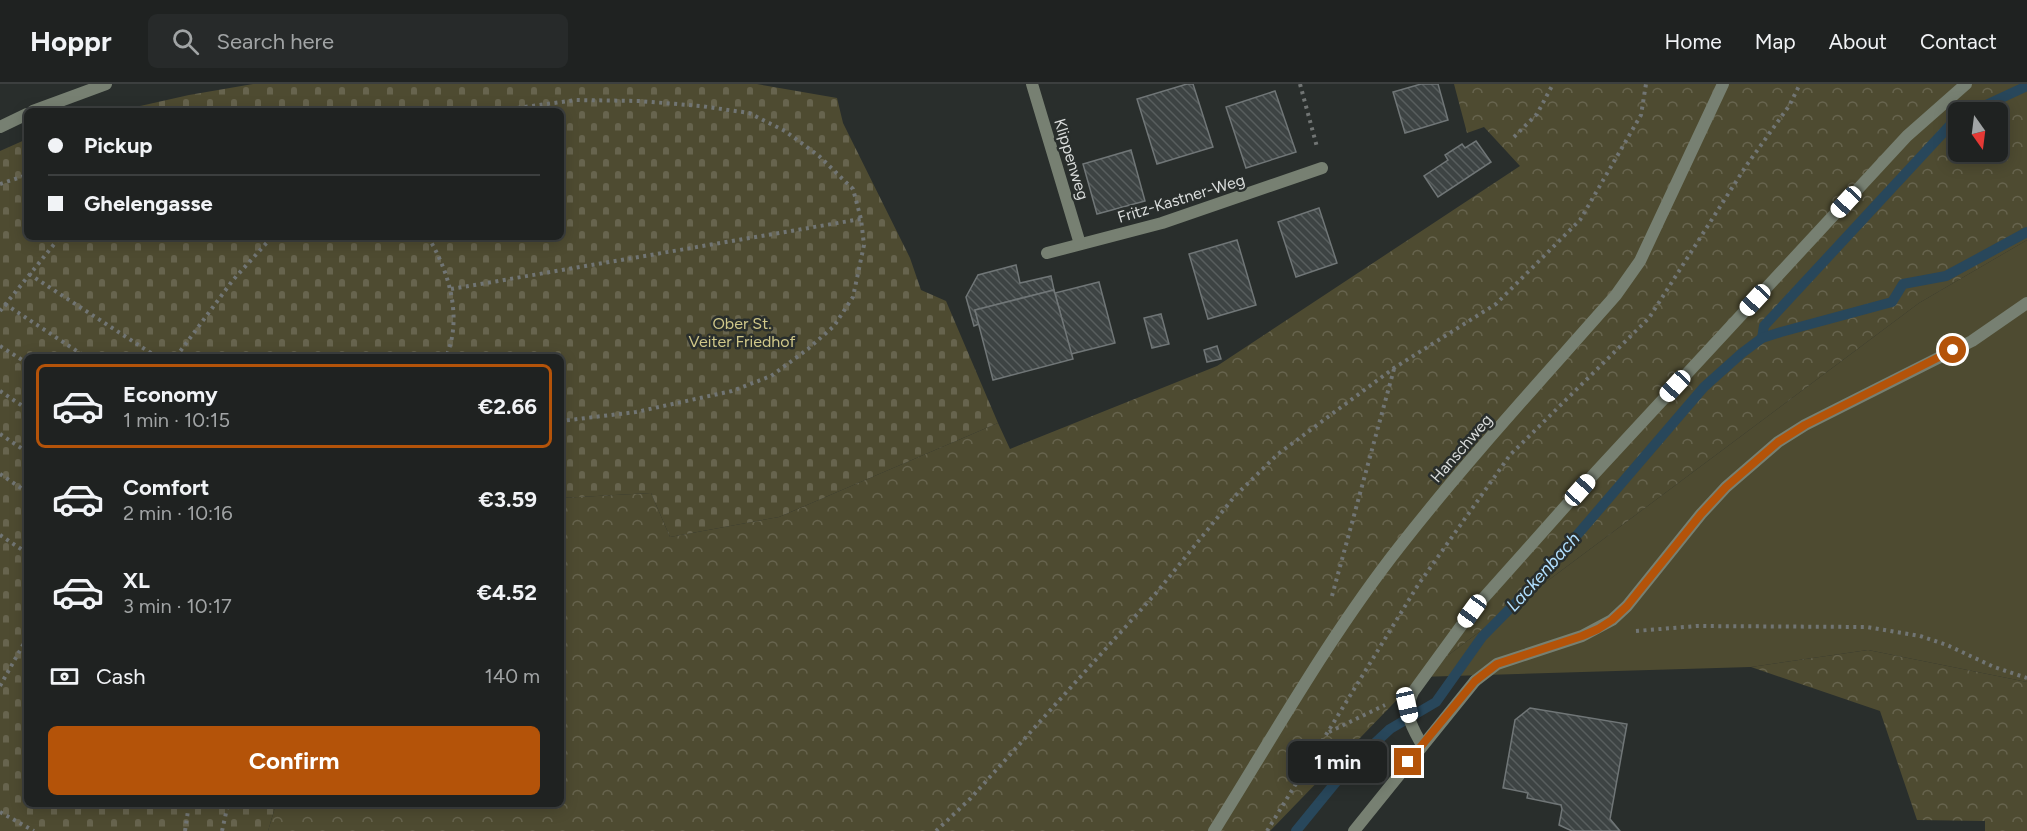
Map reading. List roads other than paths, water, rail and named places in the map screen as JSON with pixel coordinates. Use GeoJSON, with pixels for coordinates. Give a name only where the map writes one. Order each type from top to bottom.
{"type":"FeatureCollection","features":[{"type":"Feature","properties":{"kind":"street"},"geometry":{"type":"LineString","coordinates":[[41,108],[106,84]]}},
{"type":"Feature","properties":{"kind":"street","name":"Klippenweg"},"geometry":{"type":"LineString","coordinates":[[1032,84],[1080,244]]}},
{"type":"Feature","properties":{"kind":"street","name":"Hanschweg"},"geometry":{"type":"LineString","coordinates":[[1214,831],[1340,630],[1399,548],[1616,295],[1640,261],[1722,84]]}},
{"type":"Feature","properties":{"kind":"street"},"geometry":{"type":"LineString","coordinates":[[1422,745],[1412,726],[1407,705],[1413,692],[1472,611],[1595,473],[1907,136],[1966,84]]}},
{"type":"Feature","properties":{"kind":"street"},"geometry":{"type":"LineString","coordinates":[[0,127],[24,115]]}},
{"type":"Feature","properties":{"kind":"street","name":"Fritz-Kastner-Weg"},"geometry":{"type":"LineString","coordinates":[[1047,253],[1162,223],[1322,168]]}},
{"type":"Feature","properties":{"kind":"street"},"geometry":{"type":"LineString","coordinates":[[1354,831],[1475,681],[1497,664],[1582,636],[1612,620],[1627,606],[1701,514],[1726,487],[1778,442],[1805,425],[1972,341],[2027,303]]}},
{"type":"Feature","properties":{"kind":"waterway"},"geometry":{"type":"LineString","coordinates":[[1993,102],[2027,86]]}},
{"type":"Feature","properties":{"kind":"waterway"},"geometry":{"type":"LineString","coordinates":[[1762,338],[1764,326],[1948,127]]}},
{"type":"Feature","properties":{"kind":"waterway","name":"Lackenbach"},"geometry":{"type":"LineString","coordinates":[[1296,831],[1345,771],[1390,729],[1436,702],[1482,637],[1542,576],[1704,387],[1742,353],[1762,338],[1892,302],[1903,284],[1946,276],[2027,232]]}},
{"type":"Feature","properties":{"kind":"park label","name":"Ober St. Veiter Friedhof"},"geometry":{"type":"Point","coordinates":[742,332]}}]}
